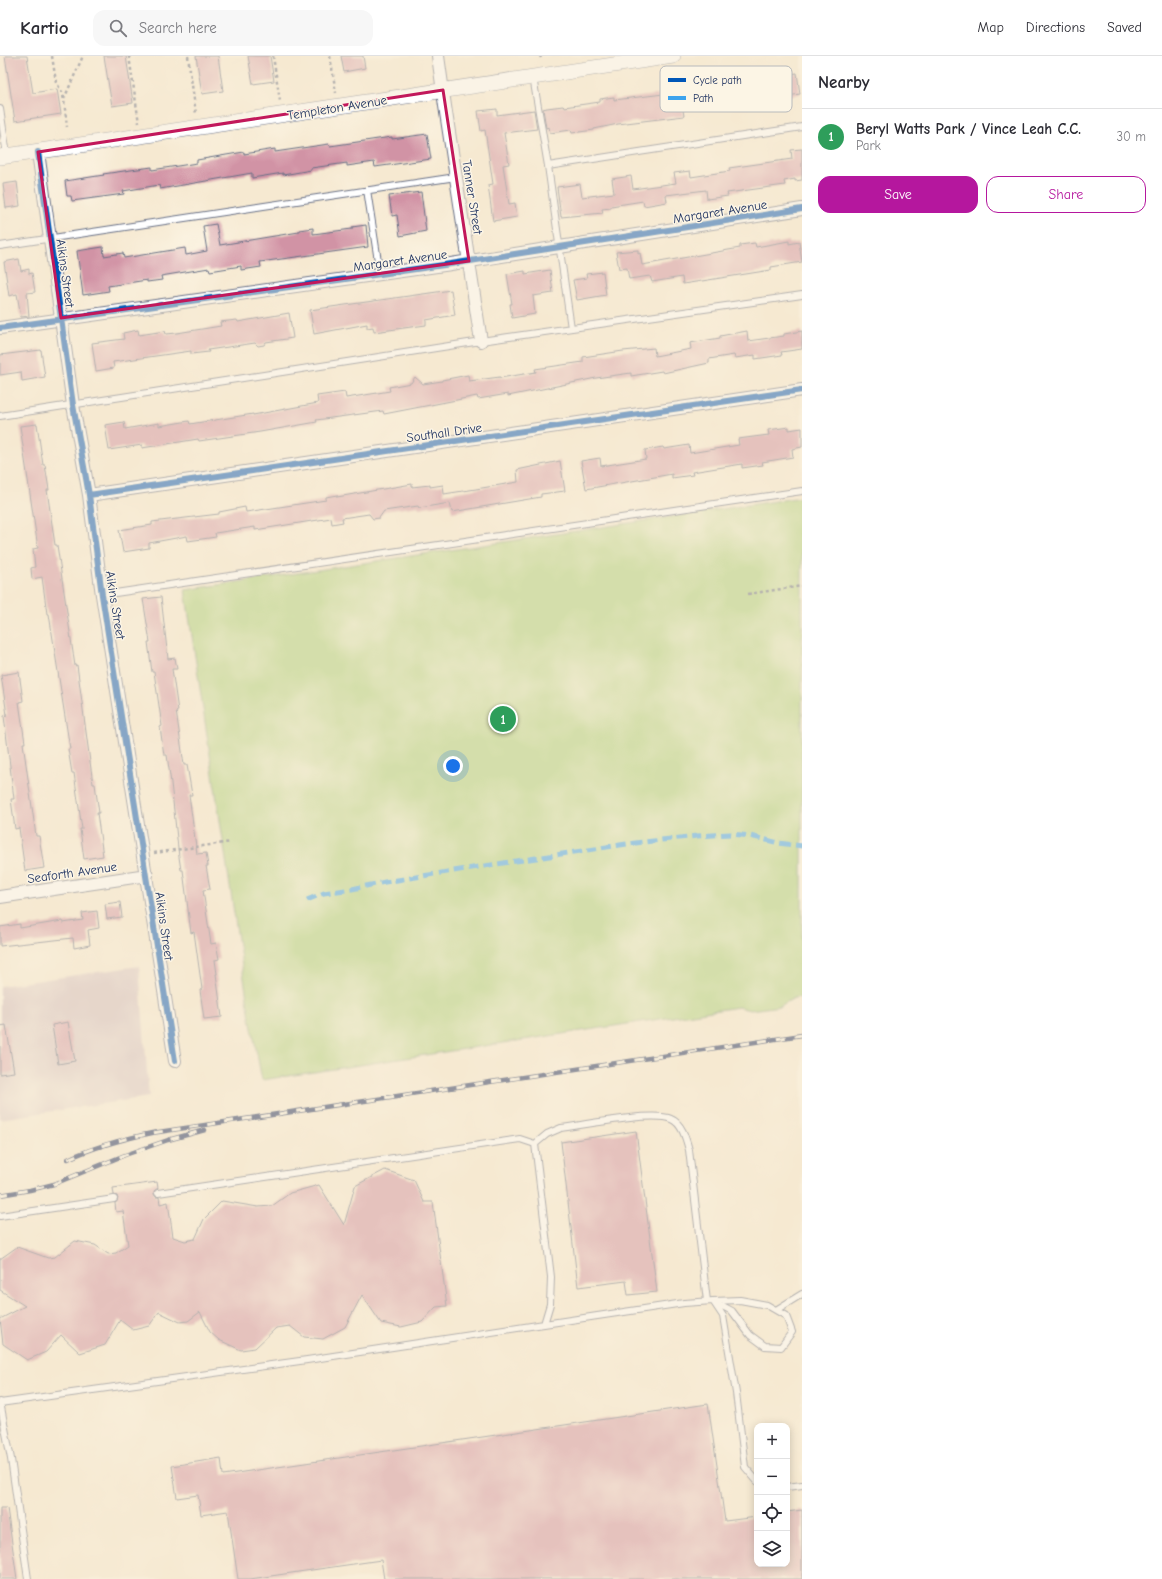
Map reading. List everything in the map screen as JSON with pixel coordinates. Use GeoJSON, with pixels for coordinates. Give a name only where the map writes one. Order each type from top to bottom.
{"type":"FeatureCollection","features":[{"type":"Feature","properties":{"kind":"street","name":"Tanner Street"},"geometry":{"type":"LineString","coordinates":[[438,56],[481,342]]}},
{"type":"Feature","properties":{"kind":"street","name":"Templeton Avenue"},"geometry":{"type":"LineString","coordinates":[[4,157],[673,56]]}},
{"type":"Feature","properties":{"kind":"street","name":"Aikins Street"},"geometry":{"type":"LineString","coordinates":[[38,152],[61,318],[89,495],[102,595],[144,854],[175,1062]]}},
{"type":"Feature","properties":{"kind":"street","name":"Margaret Avenue"},"geometry":{"type":"LineString","coordinates":[[0,328],[61,318],[469,261],[802,209]]}},
{"type":"Feature","properties":{"kind":"street","name":"Southall Drive"},"geometry":{"type":"LineString","coordinates":[[89,495],[802,390]]}},
{"type":"Feature","properties":{"kind":"street","name":"Seaforth Avenue"},"geometry":{"type":"LineString","coordinates":[[0,897],[147,876]]}},
{"type":"Feature","properties":{"kind":"lane"},"geometry":{"type":"LineString","coordinates":[[533,77],[548,166],[571,328]]}},
{"type":"Feature","properties":{"kind":"lane"},"geometry":{"type":"LineString","coordinates":[[0,109],[4,157]]}},
{"type":"Feature","properties":{"kind":"lane"},"geometry":{"type":"LineString","coordinates":[[548,166],[802,127]]}},
{"type":"Feature","properties":{"kind":"lane"},"geometry":{"type":"LineString","coordinates":[[0,246],[456,177]]}},
{"type":"Feature","properties":{"kind":"lane"},"geometry":{"type":"LineString","coordinates":[[367,190],[380,274]]}},
{"type":"Feature","properties":{"kind":"lane"},"geometry":{"type":"LineString","coordinates":[[0,416],[571,328],[802,295]]}},
{"type":"Feature","properties":{"kind":"lane"},"geometry":{"type":"LineString","coordinates":[[102,595],[802,491]]}},
{"type":"Feature","properties":{"kind":"lane"},"geometry":{"type":"LineString","coordinates":[[535,1144],[547,1134],[561,1128],[654,1116],[672,1119],[683,1130],[689,1150],[710,1301],[723,1316],[736,1393],[746,1467],[754,1477]]}},
{"type":"Feature","properties":{"kind":"lane"},"geometry":{"type":"LineString","coordinates":[[158,1193],[520,1139],[535,1144]]}},
{"type":"Feature","properties":{"kind":"lane"},"geometry":{"type":"LineString","coordinates":[[535,1144],[551,1277],[550,1304],[544,1324]]}},
{"type":"Feature","properties":{"kind":"lane"},"geometry":{"type":"LineString","coordinates":[[0,1216],[114,1199]]}},
{"type":"Feature","properties":{"kind":"lane"},"geometry":{"type":"LineString","coordinates":[[776,1310],[802,1294]]}},
{"type":"Feature","properties":{"kind":"lane"},"geometry":{"type":"LineString","coordinates":[[28,1579],[11,1459],[0,1402],[322,1358],[684,1303],[710,1301],[740,1300],[767,1305],[786,1316],[792,1332],[781,1347],[765,1346],[750,1335],[732,1311],[710,1301]]}},
{"type":"Feature","properties":{"kind":"lane"},"geometry":{"type":"LineString","coordinates":[[790,1487],[802,1485]]}},
{"type":"Feature","properties":{"kind":"path"},"geometry":{"type":"LineString","coordinates":[[52,56],[56,82],[62,92],[64,100],[67,127]]}},
{"type":"Feature","properties":{"kind":"path"},"geometry":{"type":"LineString","coordinates":[[64,100],[83,56]]}},
{"type":"Feature","properties":{"kind":"path"},"geometry":{"type":"LineString","coordinates":[[129,56],[142,137]]}},
{"type":"Feature","properties":{"kind":"path"},"geometry":{"type":"LineString","coordinates":[[188,56],[198,128]]}},
{"type":"Feature","properties":{"kind":"path"},"geometry":{"type":"LineString","coordinates":[[273,56],[283,115]]}},
{"type":"Feature","properties":{"kind":"path"},"geometry":{"type":"LineString","coordinates":[[330,56],[339,107]]}},
{"type":"Feature","properties":{"kind":"path"},"geometry":{"type":"LineString","coordinates":[[748,594],[802,586]]}},
{"type":"Feature","properties":{"kind":"path"},"geometry":{"type":"LineString","coordinates":[[144,854],[231,842]]}},
{"type":"Feature","properties":{"kind":"highlighted area"},"geometry":{"type":"Polygon","coordinates":[[[443,90],[469,261],[61,318],[38,152],[443,90]]]}},
{"type":"Feature","properties":{"kind":"shaded area"},"geometry":{"type":"Polygon","coordinates":[[[139,966],[149,1097],[0,1119],[0,986],[139,966]]]}},
{"type":"Feature","properties":{"kind":"green space"},"geometry":{"type":"Polygon","coordinates":[[[802,497],[802,997],[794,998],[780,1006],[750,1010],[738,1007],[262,1080],[250,1018],[185,590],[802,497]]]}},
{"type":"Feature","properties":{"kind":"building"},"geometry":{"type":"Polygon","coordinates":[[[5,56],[27,56],[33,93],[57,89],[61,114],[15,121],[5,56]]]}},
{"type":"Feature","properties":{"kind":"building"},"geometry":{"type":"Polygon","coordinates":[[[104,56],[126,56],[133,103],[112,106],[104,56]]]}},
{"type":"Feature","properties":{"kind":"building"},"geometry":{"type":"Polygon","coordinates":[[[196,56],[218,56],[223,91],[202,94],[196,56]]]}},
{"type":"Feature","properties":{"kind":"building"},"geometry":{"type":"Polygon","coordinates":[[[248,56],[270,56],[274,81],[253,84],[248,56]]]}},
{"type":"Feature","properties":{"kind":"building"},"geometry":{"type":"Polygon","coordinates":[[[341,56],[363,56],[365,68],[344,72],[341,56]]]}},
{"type":"Feature","properties":{"kind":"building"},"geometry":{"type":"Polygon","coordinates":[[[797,73],[800,94],[792,95],[792,74],[797,73]]]}},
{"type":"Feature","properties":{"kind":"building"},"geometry":{"type":"Polygon","coordinates":[[[660,94],[660,112],[683,112],[684,116],[618,124],[594,130],[572,133],[571,130],[550,133],[549,127],[546,128],[543,109],[600,102],[600,99],[614,97],[614,100],[660,94]]]}},
{"type":"Feature","properties":{"kind":"building"},"geometry":{"type":"Polygon","coordinates":[[[497,109],[497,115],[534,110],[537,129],[504,133],[509,164],[503,165],[509,204],[515,203],[517,217],[493,221],[488,185],[493,184],[485,130],[481,131],[478,111],[497,109]]]}},
{"type":"Feature","properties":{"kind":"building"},"geometry":{"type":"Polygon","coordinates":[[[427,134],[431,159],[375,167],[374,162],[347,166],[347,163],[311,168],[311,170],[283,175],[283,173],[252,178],[252,173],[160,189],[159,185],[123,191],[124,194],[72,201],[71,196],[67,196],[65,181],[104,175],[103,174],[152,167],[152,170],[197,163],[197,160],[244,152],[244,154],[275,149],[275,152],[329,144],[330,146],[392,137],[392,139],[427,134]]]}},
{"type":"Feature","properties":{"kind":"building"},"geometry":{"type":"Polygon","coordinates":[[[802,149],[802,180],[795,181],[795,179],[784,181],[785,185],[727,193],[728,196],[707,199],[706,190],[666,195],[667,202],[644,206],[643,201],[611,206],[611,208],[602,209],[603,213],[561,217],[557,187],[580,184],[582,197],[614,193],[612,179],[631,176],[633,189],[676,183],[674,173],[690,171],[691,177],[730,171],[729,168],[792,159],[791,150],[802,149]]]}},
{"type":"Feature","properties":{"kind":"building"},"geometry":{"type":"Polygon","coordinates":[[[17,182],[20,206],[6,208],[3,184],[17,182]]]}},
{"type":"Feature","properties":{"kind":"building"},"geometry":{"type":"Polygon","coordinates":[[[421,192],[426,231],[400,236],[397,215],[392,216],[389,196],[421,192]]]}},
{"type":"Feature","properties":{"kind":"building"},"geometry":{"type":"Polygon","coordinates":[[[216,224],[220,245],[299,232],[299,230],[313,228],[313,234],[352,229],[352,227],[366,225],[368,247],[260,262],[261,267],[241,270],[241,266],[210,271],[209,268],[161,276],[162,280],[147,282],[147,280],[108,286],[109,291],[83,295],[77,251],[103,247],[104,256],[123,253],[124,258],[185,248],[186,255],[207,251],[203,226],[216,224]]]}},
{"type":"Feature","properties":{"kind":"building"},"geometry":{"type":"Polygon","coordinates":[[[789,241],[789,244],[799,242],[802,262],[771,267],[771,270],[683,284],[682,277],[652,282],[650,276],[629,279],[627,268],[619,269],[616,252],[638,250],[642,265],[740,248],[740,245],[755,243],[756,247],[789,241]]]}},
{"type":"Feature","properties":{"kind":"building"},"geometry":{"type":"Polygon","coordinates":[[[19,259],[21,271],[29,269],[29,274],[32,273],[35,292],[27,293],[29,316],[21,317],[17,294],[9,296],[4,262],[19,259]]]}},
{"type":"Feature","properties":{"kind":"building"},"geometry":{"type":"Polygon","coordinates":[[[550,270],[553,293],[533,296],[535,314],[512,318],[510,304],[512,304],[507,274],[525,271],[525,274],[550,270]]]}},
{"type":"Feature","properties":{"kind":"building"},"geometry":{"type":"Polygon","coordinates":[[[603,272],[606,295],[577,300],[573,280],[587,278],[586,274],[603,272]]]}},
{"type":"Feature","properties":{"kind":"building"},"geometry":{"type":"Polygon","coordinates":[[[451,290],[455,315],[426,320],[426,325],[374,332],[373,327],[367,328],[367,324],[314,334],[310,310],[451,290]]]}},
{"type":"Feature","properties":{"kind":"building"},"geometry":{"type":"Polygon","coordinates":[[[289,313],[293,338],[266,342],[264,345],[258,346],[255,343],[208,350],[209,352],[191,354],[191,351],[113,362],[114,368],[96,371],[92,343],[124,339],[123,333],[138,330],[139,335],[165,331],[166,334],[177,333],[221,326],[220,322],[237,320],[238,322],[289,313]]]}},
{"type":"Feature","properties":{"kind":"building"},"geometry":{"type":"Polygon","coordinates":[[[747,331],[748,341],[784,336],[784,334],[802,331],[802,349],[781,352],[782,355],[755,359],[755,355],[735,358],[734,355],[709,359],[709,363],[663,373],[662,371],[631,376],[631,373],[596,378],[508,396],[508,394],[478,399],[477,396],[384,414],[383,411],[316,420],[317,422],[199,441],[198,439],[142,448],[142,445],[109,450],[105,425],[124,422],[125,429],[159,423],[159,426],[189,421],[190,424],[253,415],[318,403],[317,396],[345,392],[346,398],[390,391],[389,387],[411,383],[415,377],[423,384],[468,375],[469,381],[500,378],[536,372],[535,369],[583,362],[583,357],[623,351],[654,348],[655,356],[691,349],[690,343],[720,338],[720,336],[747,331]]]}},
{"type":"Feature","properties":{"kind":"building"},"geometry":{"type":"Polygon","coordinates":[[[41,350],[45,377],[22,381],[21,372],[0,375],[0,355],[41,350]]]}},
{"type":"Feature","properties":{"kind":"building"},"geometry":{"type":"Polygon","coordinates":[[[37,424],[43,465],[45,465],[49,490],[47,490],[55,545],[57,545],[75,666],[77,665],[93,784],[95,784],[99,813],[97,813],[103,856],[84,859],[80,829],[82,829],[74,773],[72,773],[68,749],[70,749],[49,614],[47,614],[42,577],[32,579],[31,568],[35,567],[33,549],[38,548],[20,426],[37,424]]]}},
{"type":"Feature","properties":{"kind":"building"},"geometry":{"type":"Polygon","coordinates":[[[789,427],[789,430],[802,428],[802,447],[792,449],[793,457],[762,462],[763,465],[742,468],[742,464],[692,472],[693,475],[672,478],[672,474],[586,489],[581,461],[600,458],[601,466],[646,459],[645,450],[663,447],[664,449],[689,445],[690,453],[739,445],[738,439],[769,435],[768,430],[789,427]]]}},
{"type":"Feature","properties":{"kind":"building"},"geometry":{"type":"Polygon","coordinates":[[[560,461],[565,491],[541,494],[541,497],[452,512],[450,503],[419,508],[418,506],[384,511],[379,518],[373,519],[369,514],[342,518],[343,522],[332,524],[331,518],[255,530],[255,527],[215,533],[216,537],[188,541],[187,536],[149,543],[149,548],[123,552],[119,530],[152,525],[152,522],[219,514],[219,512],[245,507],[246,512],[326,500],[326,497],[337,495],[337,497],[412,484],[412,487],[443,485],[444,494],[518,482],[517,470],[560,461]]]}},
{"type":"Feature","properties":{"kind":"building"},"geometry":{"type":"Polygon","coordinates":[[[161,597],[168,659],[175,658],[177,669],[172,669],[178,711],[176,711],[184,765],[187,765],[192,795],[189,795],[197,854],[206,853],[208,866],[206,866],[210,889],[203,890],[211,944],[216,943],[219,959],[215,960],[222,1017],[204,1019],[200,990],[202,989],[194,932],[191,933],[183,870],[181,870],[179,857],[167,755],[164,755],[160,727],[162,726],[154,672],[152,672],[148,642],[150,642],[143,599],[161,597]]]}},
{"type":"Feature","properties":{"kind":"building"},"geometry":{"type":"Polygon","coordinates":[[[19,672],[23,701],[19,702],[25,743],[23,743],[36,836],[39,836],[44,868],[25,871],[19,828],[15,829],[11,799],[14,799],[4,716],[7,715],[1,675],[19,672]]]}},
{"type":"Feature","properties":{"kind":"building"},"geometry":{"type":"Polygon","coordinates":[[[120,902],[122,917],[107,919],[105,904],[120,902]]]}},
{"type":"Feature","properties":{"kind":"building"},"geometry":{"type":"Polygon","coordinates":[[[97,911],[99,928],[88,930],[90,945],[74,948],[73,938],[0,946],[0,927],[20,924],[20,928],[62,921],[63,923],[83,920],[82,913],[97,911]]]}},
{"type":"Feature","properties":{"kind":"building"},"geometry":{"type":"Polygon","coordinates":[[[68,1022],[75,1061],[58,1064],[52,1025],[68,1022]]]}},
{"type":"Feature","properties":{"kind":"building"},"geometry":{"type":"Polygon","coordinates":[[[6,1025],[14,1072],[0,1074],[0,1026],[6,1025]]]}},
{"type":"Feature","properties":{"kind":"building"},"geometry":{"type":"Polygon","coordinates":[[[636,1131],[657,1292],[628,1295],[626,1281],[578,1287],[561,1142],[636,1131]]]}},
{"type":"Feature","properties":{"kind":"building"},"geometry":{"type":"Polygon","coordinates":[[[385,1170],[414,1180],[424,1202],[433,1202],[447,1306],[436,1307],[422,1322],[401,1327],[381,1323],[362,1295],[345,1327],[323,1339],[304,1337],[290,1326],[276,1328],[255,1348],[241,1350],[219,1340],[210,1332],[200,1312],[188,1321],[180,1322],[159,1312],[149,1326],[133,1330],[120,1320],[105,1345],[80,1353],[61,1335],[46,1352],[27,1360],[3,1344],[0,1319],[25,1306],[0,1290],[0,1259],[17,1247],[48,1258],[55,1257],[75,1241],[95,1245],[108,1254],[116,1253],[128,1245],[123,1211],[116,1212],[115,1203],[118,1199],[117,1196],[114,1195],[113,1188],[157,1182],[158,1188],[154,1191],[154,1194],[156,1197],[159,1197],[160,1204],[168,1202],[173,1237],[185,1241],[195,1239],[204,1219],[222,1201],[258,1207],[272,1206],[290,1193],[319,1185],[344,1225],[355,1186],[385,1170]]]}},
{"type":"Feature","properties":{"kind":"building"},"geometry":{"type":"Polygon","coordinates":[[[708,1404],[725,1521],[754,1517],[754,1567],[790,1567],[790,1512],[802,1510],[802,1579],[384,1579],[381,1560],[250,1579],[238,1579],[228,1511],[201,1515],[198,1495],[177,1498],[172,1466],[221,1458],[223,1475],[708,1404]]]}},
{"type":"Feature","properties":{"kind":"building"},"geometry":{"type":"Polygon","coordinates":[[[0,1508],[7,1508],[17,1579],[0,1579],[0,1508]]]}},
{"type":"Feature","properties":{"kind":"railway"},"geometry":{"type":"LineString","coordinates":[[68,1159],[110,1143],[152,1133],[802,1035]]}},
{"type":"Feature","properties":{"kind":"railway"},"geometry":{"type":"LineString","coordinates":[[0,1195],[54,1184],[125,1155],[168,1140],[205,1130]]}},
{"type":"Feature","properties":{"kind":"marked path"},"geometry":{"type":"LineString","coordinates":[[307,900],[324,893],[385,882],[627,844],[697,836],[730,834],[750,836],[779,843],[802,846]]}},
{"type":"Feature","properties":{"kind":"cycle path"},"geometry":{"type":"LineString","coordinates":[[38,152],[73,405],[89,495],[102,595],[175,1061]]}},
{"type":"Feature","properties":{"kind":"cycle path"},"geometry":{"type":"LineString","coordinates":[[0,328],[451,264],[802,209]]}},
{"type":"Feature","properties":{"kind":"cycle path"},"geometry":{"type":"LineString","coordinates":[[89,495],[802,390]]}},
{"type":"Feature","properties":{"kind":"place","name":"Beryl Watts Park / Vince Leah C.C."},"geometry":{"type":"Point","coordinates":[503,719]}}]}
